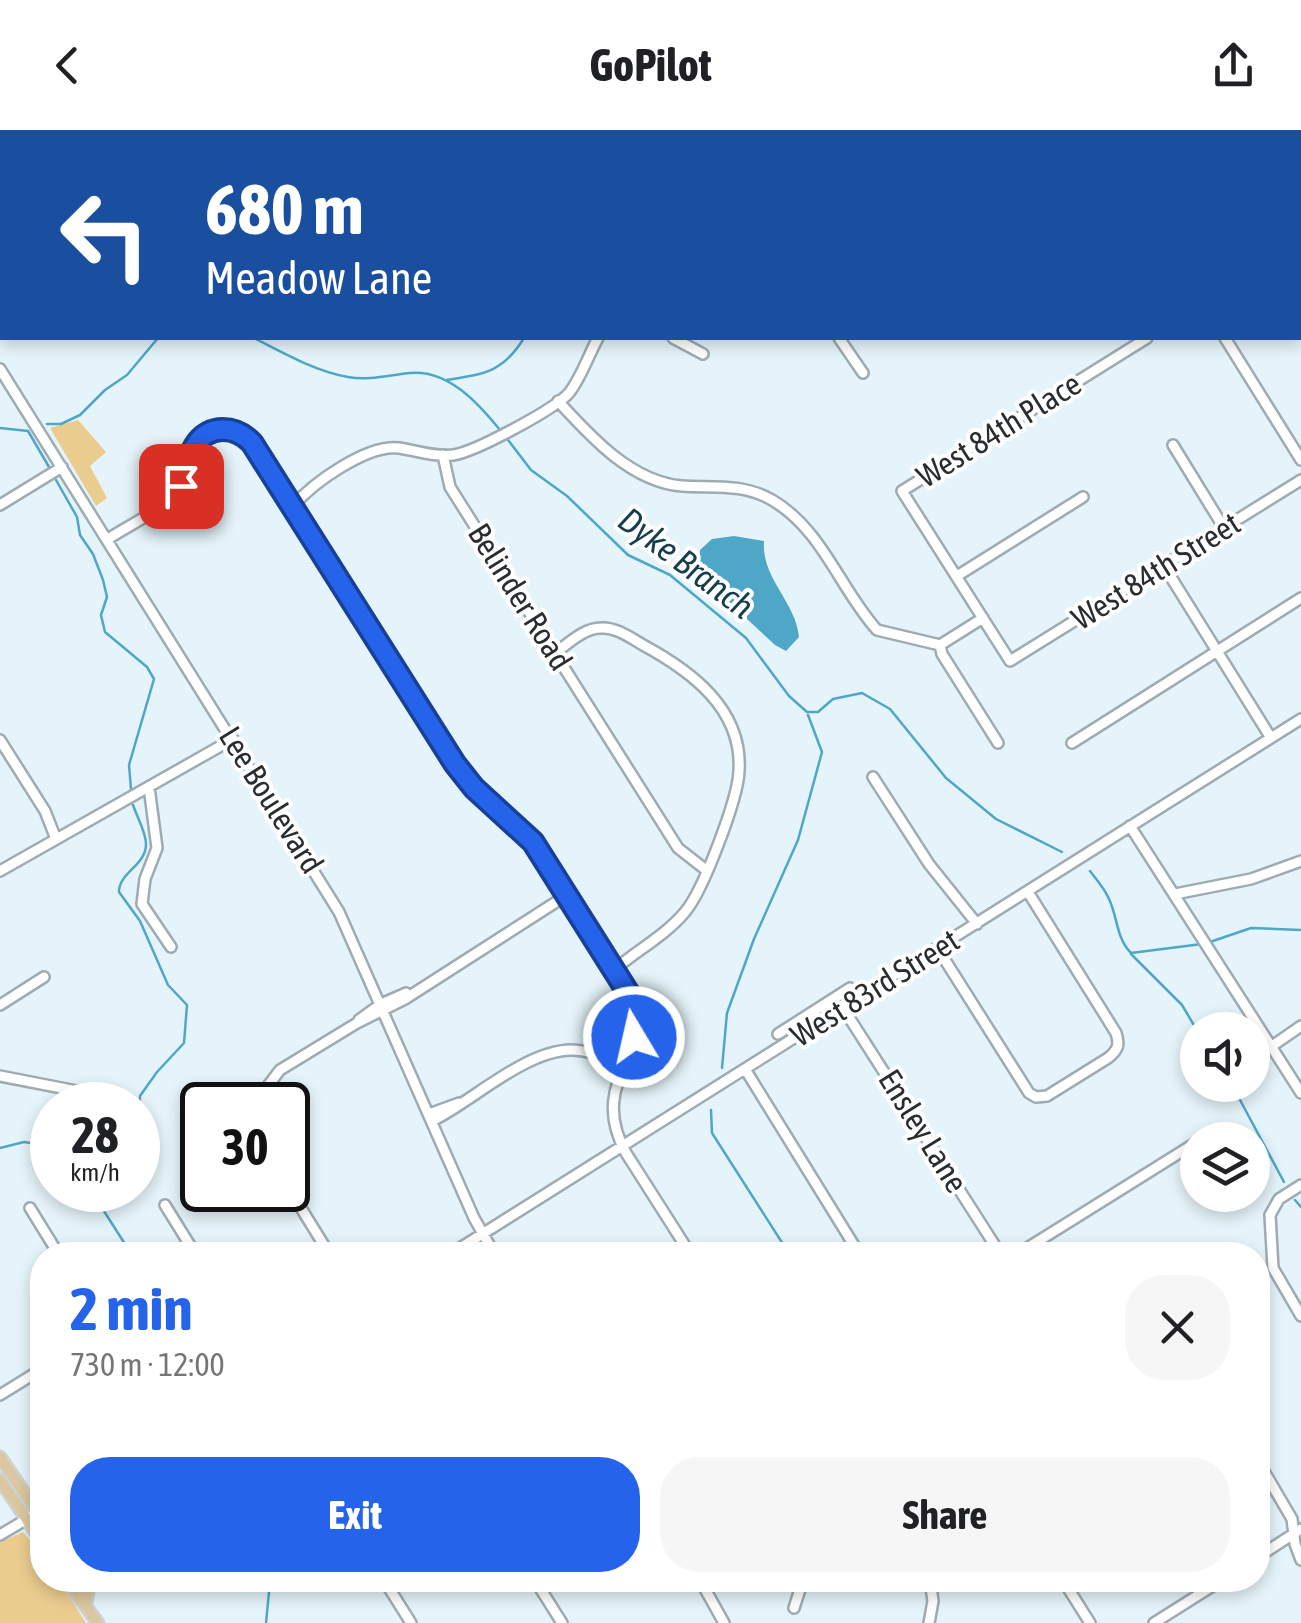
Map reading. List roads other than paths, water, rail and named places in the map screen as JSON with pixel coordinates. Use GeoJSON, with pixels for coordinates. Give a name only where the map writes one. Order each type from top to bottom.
{"type":"FeatureCollection","features":[{"type":"Feature","properties":{"kind":"main road"},"geometry":{"type":"LineString","coordinates":[[0,1458],[30,1499]]}},
{"type":"Feature","properties":{"kind":"main road"},"geometry":{"type":"LineString","coordinates":[[0,1480],[30,1524]]}},
{"type":"Feature","properties":{"kind":"main road"},"geometry":{"type":"LineString","coordinates":[[73,1592],[86,1603],[98,1623]]}},
{"type":"Feature","properties":{"kind":"main road"},"geometry":{"type":"LineString","coordinates":[[86,1603],[87,1592]]}},
{"type":"Feature","properties":{"kind":"street"},"geometry":{"type":"LineString","coordinates":[[292,506],[306,492],[376,450],[399,448],[457,455],[519,425],[570,392],[597,340]]}},
{"type":"Feature","properties":{"kind":"street"},"geometry":{"type":"LineString","coordinates":[[678,340],[703,354]]}},
{"type":"Feature","properties":{"kind":"street"},"geometry":{"type":"LineString","coordinates":[[840,340],[863,374]]}},
{"type":"Feature","properties":{"kind":"street","name":"West 84th Place"},"geometry":{"type":"LineString","coordinates":[[957,576],[902,491],[1143,340]]}},
{"type":"Feature","properties":{"kind":"street"},"geometry":{"type":"LineString","coordinates":[[1226,340],[1301,460]]}},
{"type":"Feature","properties":{"kind":"street","name":"Lee Boulevard"},"geometry":{"type":"LineString","coordinates":[[0,369],[339,912],[487,1242]]}},
{"type":"Feature","properties":{"kind":"street"},"geometry":{"type":"LineString","coordinates":[[558,401],[594,440],[648,475],[680,486],[730,486],[771,499],[810,534],[877,630],[940,644],[983,618],[957,576],[1082,498]]}},
{"type":"Feature","properties":{"kind":"street"},"geometry":{"type":"LineString","coordinates":[[108,538],[174,495],[186,475],[194,447],[208,433],[237,431],[252,443],[463,776],[528,834],[638,1014],[612,1103],[612,1116],[622,1145],[683,1242]]}},
{"type":"Feature","properties":{"kind":"street"},"geometry":{"type":"LineString","coordinates":[[1173,445],[1224,528]]}},
{"type":"Feature","properties":{"kind":"street","name":"Belinder Road"},"geometry":{"type":"LineString","coordinates":[[443,455],[450,487],[678,848],[706,870]]}},
{"type":"Feature","properties":{"kind":"street"},"geometry":{"type":"LineString","coordinates":[[0,505],[62,467]]}},
{"type":"Feature","properties":{"kind":"street","name":"West 84th Street"},"geometry":{"type":"LineString","coordinates":[[983,618],[1010,661],[1301,480]]}},
{"type":"Feature","properties":{"kind":"street"},"geometry":{"type":"LineString","coordinates":[[1164,566],[1271,738]]}},
{"type":"Feature","properties":{"kind":"street"},"geometry":{"type":"LineString","coordinates":[[1072,744],[1301,598]]}},
{"type":"Feature","properties":{"kind":"street"},"geometry":{"type":"LineString","coordinates":[[555,652],[592,630],[608,628],[672,661],[701,683],[719,704],[735,734],[740,772],[734,797],[696,896],[680,918],[614,970]]}},
{"type":"Feature","properties":{"kind":"street"},"geometry":{"type":"LineString","coordinates":[[940,644],[942,654],[998,743]]}},
{"type":"Feature","properties":{"kind":"street","name":"West 83rd Street"},"geometry":{"type":"LineString","coordinates":[[468,1242],[1301,719]]}},
{"type":"Feature","properties":{"kind":"street"},"geometry":{"type":"LineString","coordinates":[[0,871],[233,739]]}},
{"type":"Feature","properties":{"kind":"street"},"geometry":{"type":"LineString","coordinates":[[0,740],[45,811],[56,839]]}},
{"type":"Feature","properties":{"kind":"street"},"geometry":{"type":"LineString","coordinates":[[873,777],[929,864],[977,924]]}},
{"type":"Feature","properties":{"kind":"street"},"geometry":{"type":"LineString","coordinates":[[149,786],[157,848],[145,879],[142,904],[171,947]]}},
{"type":"Feature","properties":{"kind":"street"},"geometry":{"type":"LineString","coordinates":[[1130,826],[1301,1093]]}},
{"type":"Feature","properties":{"kind":"street"},"geometry":{"type":"LineString","coordinates":[[1175,894],[1251,879],[1301,861]]}},
{"type":"Feature","properties":{"kind":"street"},"geometry":{"type":"LineString","coordinates":[[938,949],[1029,1093],[1047,1096],[1108,1058],[1119,1042],[1116,1032],[1028,892]]}},
{"type":"Feature","properties":{"kind":"street"},"geometry":{"type":"LineString","coordinates":[[272,1082],[276,1074],[567,895]]}},
{"type":"Feature","properties":{"kind":"street"},"geometry":{"type":"LineString","coordinates":[[0,1005],[44,978]]}},
{"type":"Feature","properties":{"kind":"street"},"geometry":{"type":"LineString","coordinates":[[778,1034],[850,988]]}},
{"type":"Feature","properties":{"kind":"street","name":"Ensley Lane"},"geometry":{"type":"LineString","coordinates":[[844,1008],[993,1242]]}},
{"type":"Feature","properties":{"kind":"street"},"geometry":{"type":"LineString","coordinates":[[1272,1046],[1301,1026]]}},
{"type":"Feature","properties":{"kind":"street"},"geometry":{"type":"LineString","coordinates":[[430,1117],[542,1056],[584,1052],[624,1064]]}},
{"type":"Feature","properties":{"kind":"street"},"geometry":{"type":"LineString","coordinates":[[744,1069],[852,1242]]}},
{"type":"Feature","properties":{"kind":"street"},"geometry":{"type":"LineString","coordinates":[[0,1076],[31,1082]]}},
{"type":"Feature","properties":{"kind":"street"},"geometry":{"type":"LineString","coordinates":[[1037,1242],[1180,1153]]}},
{"type":"Feature","properties":{"kind":"street"},"geometry":{"type":"LineString","coordinates":[[1301,1185],[1273,1205],[1270,1214],[1273,1268],[1301,1316]]}},
{"type":"Feature","properties":{"kind":"street"},"geometry":{"type":"LineString","coordinates":[[165,1205],[188,1242]]}},
{"type":"Feature","properties":{"kind":"street"},"geometry":{"type":"LineString","coordinates":[[32,1212],[51,1242]]}},
{"type":"Feature","properties":{"kind":"street"},"geometry":{"type":"LineString","coordinates":[[303,1212],[322,1242]]}},
{"type":"Feature","properties":{"kind":"street"},"geometry":{"type":"LineString","coordinates":[[0,1395],[30,1376]]}},
{"type":"Feature","properties":{"kind":"street"},"geometry":{"type":"LineString","coordinates":[[1270,1481],[1298,1531],[1301,1560]]}},
{"type":"Feature","properties":{"kind":"street"},"geometry":{"type":"LineString","coordinates":[[0,1535],[30,1518]]}},
{"type":"Feature","properties":{"kind":"street"},"geometry":{"type":"LineString","coordinates":[[1270,1550],[1298,1531]]}},
{"type":"Feature","properties":{"kind":"street"},"geometry":{"type":"LineString","coordinates":[[391,1592],[409,1622]]}},
{"type":"Feature","properties":{"kind":"street"},"geometry":{"type":"LineString","coordinates":[[543,1592],[562,1623]]}},
{"type":"Feature","properties":{"kind":"street"},"geometry":{"type":"LineString","coordinates":[[707,1592],[724,1623]]}},
{"type":"Feature","properties":{"kind":"street"},"geometry":{"type":"LineString","coordinates":[[794,1608],[800,1592]]}},
{"type":"Feature","properties":{"kind":"street"},"geometry":{"type":"LineString","coordinates":[[928,1623],[932,1592]]}},
{"type":"Feature","properties":{"kind":"street"},"geometry":{"type":"LineString","coordinates":[[1071,1592],[1090,1623]]}},
{"type":"Feature","properties":{"kind":"street"},"geometry":{"type":"LineString","coordinates":[[1154,1623],[1203,1592]]}},
{"type":"Feature","properties":{"kind":"water"},"geometry":{"type":"Polygon","coordinates":[[[734,536],[764,541],[768,567],[797,624],[799,637],[786,651],[706,581],[699,565],[700,550],[712,539],[734,536]]]}},
{"type":"Feature","properties":{"kind":"waterway","name":"Dyke Branch"},"geometry":{"type":"LineString","coordinates":[[47,424],[61,424],[80,415],[127,375],[156,340]]}},
{"type":"Feature","properties":{"kind":"waterway","name":"Dyke Branch"},"geometry":{"type":"LineString","coordinates":[[258,340],[311,366],[348,377],[410,373],[437,377],[472,399],[500,430]]}},
{"type":"Feature","properties":{"kind":"waterway"},"geometry":{"type":"LineString","coordinates":[[447,380],[492,370],[523,340]]}},
{"type":"Feature","properties":{"kind":"waterway"},"geometry":{"type":"LineString","coordinates":[[0,428],[28,431],[49,467]]}},
{"type":"Feature","properties":{"kind":"waterway","name":"Dyke Branch"},"geometry":{"type":"LineString","coordinates":[[505,436],[531,470],[567,496],[628,555],[670,575],[746,638],[789,696],[807,712],[818,712],[833,699],[862,693],[890,709],[946,778],[996,819],[1062,852]]}},
{"type":"Feature","properties":{"kind":"waterway"},"geometry":{"type":"LineString","coordinates":[[56,480],[77,517],[80,535],[103,580],[107,597],[101,615],[105,632],[147,667],[154,679],[129,765],[131,789]]}},
{"type":"Feature","properties":{"kind":"waterway"},"geometry":{"type":"LineString","coordinates":[[722,1068],[727,1013],[754,939],[798,840],[822,752],[808,715]]}},
{"type":"Feature","properties":{"kind":"waterway"},"geometry":{"type":"LineString","coordinates":[[133,805],[145,835],[145,852],[123,879],[119,892],[140,921],[168,985],[187,1005],[184,1043],[150,1082]]}},
{"type":"Feature","properties":{"kind":"waterway"},"geometry":{"type":"LineString","coordinates":[[1090,871],[1107,895],[1122,941],[1131,953],[1202,944]]}},
{"type":"Feature","properties":{"kind":"waterway"},"geometry":{"type":"LineString","coordinates":[[1210,942],[1251,928],[1301,930]]}},
{"type":"Feature","properties":{"kind":"waterway"},"geometry":{"type":"LineString","coordinates":[[1131,954],[1186,1012]]}},
{"type":"Feature","properties":{"kind":"waterway"},"geometry":{"type":"LineString","coordinates":[[1241,1102],[1284,1182]]}},
{"type":"Feature","properties":{"kind":"waterway"},"geometry":{"type":"LineString","coordinates":[[711,1110],[712,1133],[782,1242]]}},
{"type":"Feature","properties":{"kind":"waterway"},"geometry":{"type":"LineString","coordinates":[[0,1148],[30,1143]]}},
{"type":"Feature","properties":{"kind":"waterway"},"geometry":{"type":"LineString","coordinates":[[1295,1200],[1301,1207]]}},
{"type":"Feature","properties":{"kind":"waterway"},"geometry":{"type":"LineString","coordinates":[[105,1212],[124,1242]]}},
{"type":"Feature","properties":{"kind":"waterway"},"geometry":{"type":"LineString","coordinates":[[266,1623],[269,1592]]}}]}
